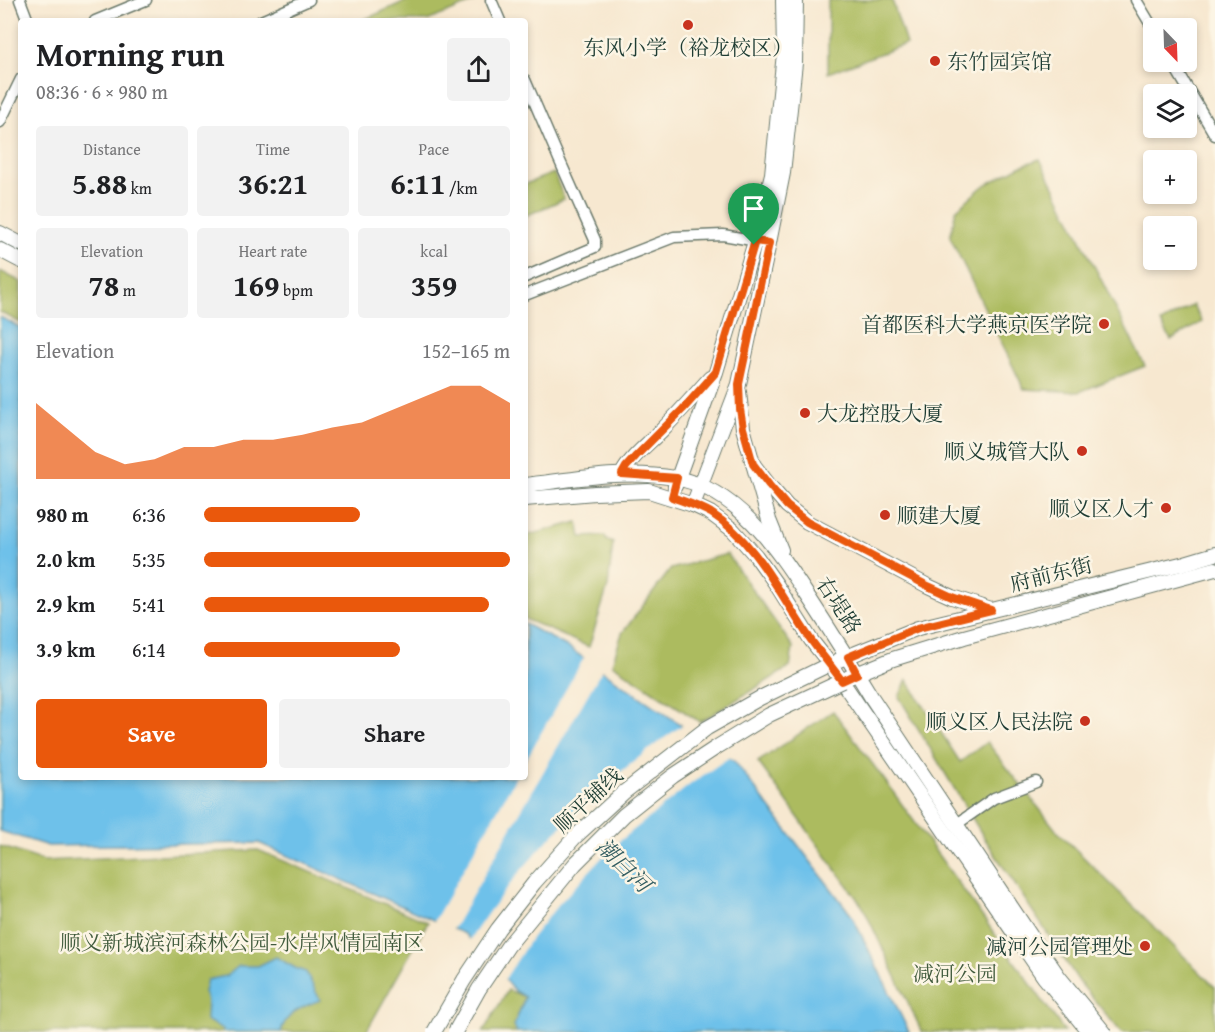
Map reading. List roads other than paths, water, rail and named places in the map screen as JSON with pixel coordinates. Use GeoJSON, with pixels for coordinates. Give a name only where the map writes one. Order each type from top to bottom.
{"type":"FeatureCollection","features":[{"type":"Feature","properties":{"kind":"main road"},"geometry":{"type":"LineString","coordinates":[[783,0],[784,53],[772,174],[739,384],[743,428],[769,520],[789,568]]}},
{"type":"Feature","properties":{"kind":"main road"},"geometry":{"type":"LineString","coordinates":[[672,497],[762,242],[783,173],[795,63],[796,0]]}},
{"type":"Feature","properties":{"kind":"main road"},"geometry":{"type":"LineString","coordinates":[[0,233],[18,242]]}},
{"type":"Feature","properties":{"kind":"main road"},"geometry":{"type":"LineString","coordinates":[[0,250],[18,259]]}},
{"type":"Feature","properties":{"kind":"main road"},"geometry":{"type":"LineString","coordinates":[[622,474],[636,456],[716,372]]}},
{"type":"Feature","properties":{"kind":"main road"},"geometry":{"type":"LineString","coordinates":[[693,505],[739,384]]}},
{"type":"Feature","properties":{"kind":"main road"},"geometry":{"type":"LineString","coordinates":[[753,464],[787,506],[807,522],[928,586],[991,610]]}},
{"type":"Feature","properties":{"kind":"main road","name":"右堤路"},"geometry":{"type":"LineString","coordinates":[[528,485],[622,474],[677,478],[700,484],[743,513],[763,533],[789,568],[848,657],[872,698],[1059,976],[1104,1032]]}},
{"type":"Feature","properties":{"kind":"main road","name":"右堤路"},"geometry":{"type":"LineString","coordinates":[[528,499],[649,491],[693,505],[710,513],[733,530],[776,584],[811,640],[842,681],[1044,977],[1089,1032]]}},
{"type":"Feature","properties":{"kind":"main road","name":"府前东街"},"geometry":{"type":"LineString","coordinates":[[830,664],[918,628],[1215,554]]}},
{"type":"Feature","properties":{"kind":"main road","name":"府前东街"},"geometry":{"type":"LineString","coordinates":[[842,681],[893,659],[964,637],[1215,569]]}},
{"type":"Feature","properties":{"kind":"main road","name":"顺平辅线"},"geometry":{"type":"LineString","coordinates":[[434,1032],[464,980],[498,929],[534,883],[575,837],[615,800],[706,728],[760,698],[830,664]]}},
{"type":"Feature","properties":{"kind":"main road","name":"顺平辅线"},"geometry":{"type":"LineString","coordinates":[[455,1032],[479,989],[508,946],[574,864],[624,815],[673,776],[769,715],[842,681]]}},
{"type":"Feature","properties":{"kind":"street"},"geometry":{"type":"LineString","coordinates":[[20,0],[27,18]]}},
{"type":"Feature","properties":{"kind":"street"},"geometry":{"type":"LineString","coordinates":[[102,18],[146,0]]}},
{"type":"Feature","properties":{"kind":"street"},"geometry":{"type":"LineString","coordinates":[[268,18],[309,0]]}},
{"type":"Feature","properties":{"kind":"street"},"geometry":{"type":"LineString","coordinates":[[491,0],[499,18]]}},
{"type":"Feature","properties":{"kind":"street"},"geometry":{"type":"LineString","coordinates":[[1136,0],[1147,18]]}},
{"type":"Feature","properties":{"kind":"street"},"geometry":{"type":"LineString","coordinates":[[1178,72],[1215,135]]}},
{"type":"Feature","properties":{"kind":"street"},"geometry":{"type":"LineString","coordinates":[[0,122],[18,85]]}},
{"type":"Feature","properties":{"kind":"street"},"geometry":{"type":"LineString","coordinates":[[528,87],[595,240],[595,247],[528,276]]}},
{"type":"Feature","properties":{"kind":"street"},"geometry":{"type":"LineString","coordinates":[[528,294],[674,237],[723,235],[762,242]]}},
{"type":"Feature","properties":{"kind":"street"},"geometry":{"type":"LineString","coordinates":[[957,824],[994,798],[1036,782]]}},
{"type":"Feature","properties":{"kind":"water","name":"潮白河"},"geometry":{"type":"Polygon","coordinates":[[[0,317],[18,326],[18,780],[528,780],[528,626],[566,646],[735,762],[852,916],[909,1032],[517,1032],[514,1026],[525,997],[515,991],[465,934],[259,843],[48,846],[0,831],[0,317]]]}},
{"type":"Feature","properties":{"kind":"water"},"geometry":{"type":"Polygon","coordinates":[[[276,957],[306,972],[320,1000],[291,1015],[283,1025],[281,1032],[223,1032],[223,1029],[206,1020],[207,1000],[204,992],[207,980],[226,976],[239,966],[258,966],[276,957]]]}},
{"type":"Feature","properties":{"kind":"place","name":"东风小学（裕龙校区）"},"geometry":{"type":"Point","coordinates":[688,25]}},
{"type":"Feature","properties":{"kind":"place","name":"东竹园宾馆"},"geometry":{"type":"Point","coordinates":[935,61]}},
{"type":"Feature","properties":{"kind":"place","name":"首都医科大学燕京医学院"},"geometry":{"type":"Point","coordinates":[1104,324]}},
{"type":"Feature","properties":{"kind":"place","name":"大龙控股大厦"},"geometry":{"type":"Point","coordinates":[805,413]}},
{"type":"Feature","properties":{"kind":"place","name":"顺义城管大队"},"geometry":{"type":"Point","coordinates":[1082,451]}},
{"type":"Feature","properties":{"kind":"place","name":"顺义区人才"},"geometry":{"type":"Point","coordinates":[1166,508]}},
{"type":"Feature","properties":{"kind":"place","name":"顺建大厦"},"geometry":{"type":"Point","coordinates":[885,515]}},
{"type":"Feature","properties":{"kind":"place","name":"顺义区人民法院"},"geometry":{"type":"Point","coordinates":[1085,721]}},
{"type":"Feature","properties":{"kind":"place","name":"减河公园管理处"},"geometry":{"type":"Point","coordinates":[1145,946]}},
{"type":"Feature","properties":{"kind":"park label","name":"顺义新城滨河森林公园-水岸风情园南区"},"geometry":{"type":"Point","coordinates":[242,942]}},
{"type":"Feature","properties":{"kind":"park label","name":"减河公园"},"geometry":{"type":"Point","coordinates":[955,973]}}]}
